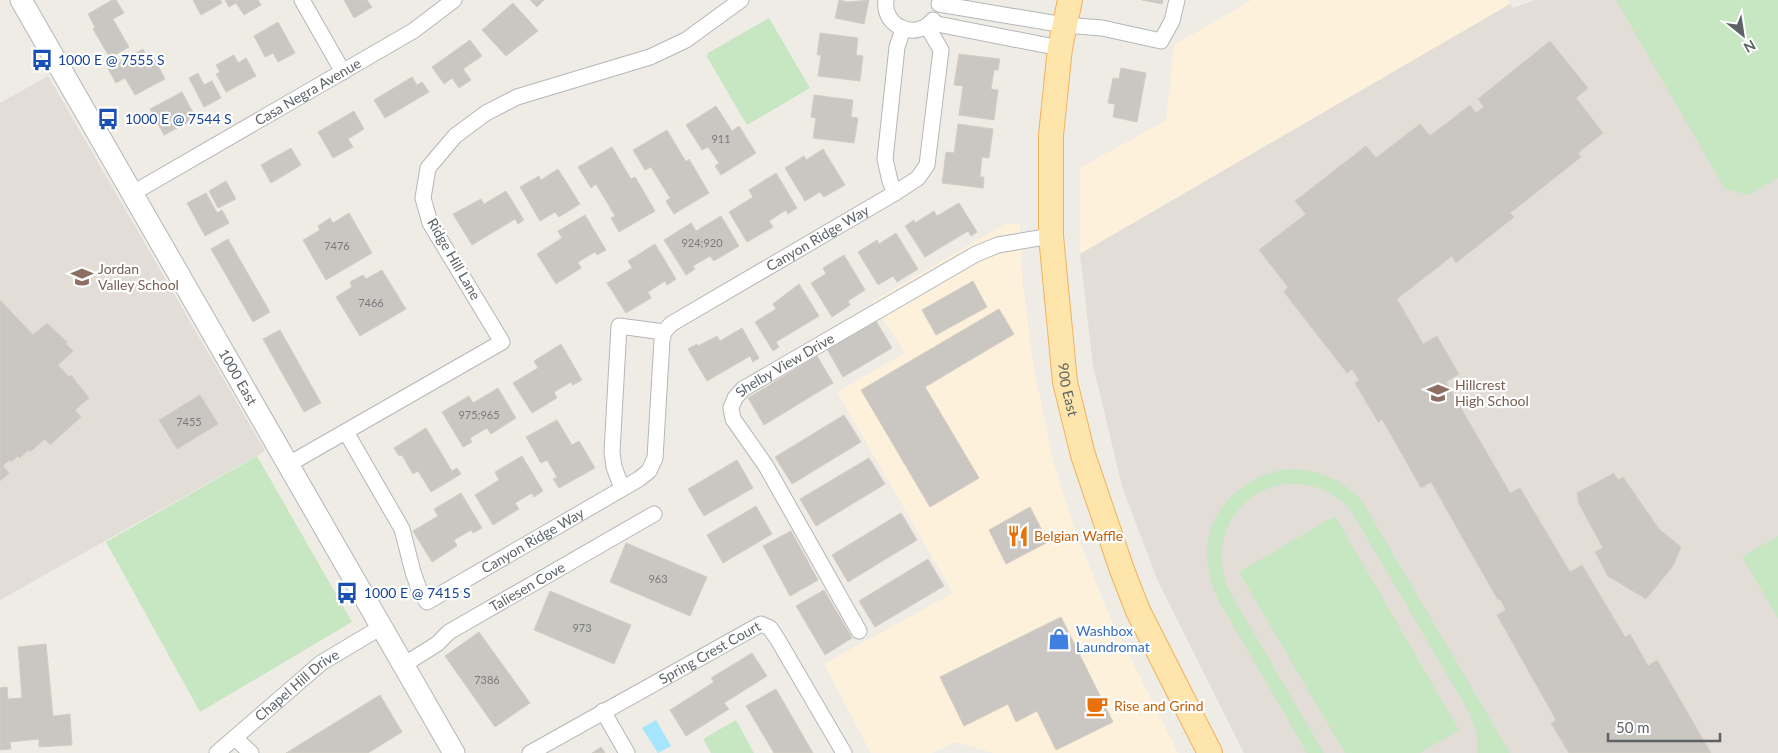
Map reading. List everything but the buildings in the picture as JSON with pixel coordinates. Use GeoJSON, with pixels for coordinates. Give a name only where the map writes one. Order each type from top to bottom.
{"type":"FeatureCollection","features":[{"type":"Feature","properties":{"kind":"main road","name":"900 East"},"geometry":{"type":"LineString","coordinates":[[1070,0],[1062,37],[1050,136],[1051,236],[1065,382],[1083,455],[1138,611],[1210,753]]}},
{"type":"Feature","properties":{"kind":"street","name":"1000 East"},"geometry":{"type":"LineString","coordinates":[[21,0],[405,664],[454,753]]}},
{"type":"Feature","properties":{"kind":"street"},"geometry":{"type":"LineString","coordinates":[[302,0],[343,72]]}},
{"type":"Feature","properties":{"kind":"street","name":"Casa Negra Avenue"},"geometry":{"type":"LineString","coordinates":[[133,193],[413,31],[454,0]]}},
{"type":"Feature","properties":{"kind":"street","name":"Ridge Hill Lane"},"geometry":{"type":"LineString","coordinates":[[289,464],[502,342],[430,223],[423,198],[428,168],[455,136],[486,113],[517,97],[650,57],[686,40],[741,0]]}},
{"type":"Feature","properties":{"kind":"street"},"geometry":{"type":"LineString","coordinates":[[886,0],[888,15],[894,24],[903,29],[913,31],[930,24],[1062,37],[1102,28],[1161,42],[1172,21],[1177,0]]}},
{"type":"Feature","properties":{"kind":"street"},"geometry":{"type":"LineString","coordinates":[[930,24],[937,14],[938,2],[1062,37]]}},
{"type":"Feature","properties":{"kind":"street","name":"Canyon Ridge Way"},"geometry":{"type":"LineString","coordinates":[[346,432],[402,529],[413,572],[420,592],[427,602],[622,488],[649,470],[655,458],[664,332],[672,324],[918,178],[926,165],[941,50],[930,24]]}},
{"type":"Feature","properties":{"kind":"street"},"geometry":{"type":"LineString","coordinates":[[895,193],[885,160],[898,47],[903,29]]}},
{"type":"Feature","properties":{"kind":"street","name":"Shelby View Drive"},"geometry":{"type":"LineString","coordinates":[[859,631],[766,466],[733,419],[731,408],[735,398],[743,389],[976,254],[998,245],[1051,236]]}},
{"type":"Feature","properties":{"kind":"street"},"geometry":{"type":"LineString","coordinates":[[622,488],[614,467],[612,452],[619,326],[664,332]]}},
{"type":"Feature","properties":{"kind":"street","name":"Taliesen Cove"},"geometry":{"type":"LineString","coordinates":[[405,664],[437,644],[449,632],[654,514]]}},
{"type":"Feature","properties":{"kind":"street","name":"Spring Crest Court"},"geometry":{"type":"LineString","coordinates":[[530,753],[761,624],[770,628],[778,640],[844,753]]}},
{"type":"Feature","properties":{"kind":"street","name":"Chapel Hill Drive"},"geometry":{"type":"LineString","coordinates":[[217,753],[321,663],[383,626]]}},
{"type":"Feature","properties":{"kind":"street"},"geometry":{"type":"LineString","coordinates":[[603,711],[627,753]]}},
{"type":"Feature","properties":{"kind":"street"},"geometry":{"type":"LineString","coordinates":[[235,738],[251,753]]}},
{"type":"Feature","properties":{"kind":"shaded area"},"geometry":{"type":"Polygon","coordinates":[[[1252,0],[1507,0],[1510,4],[1080,254],[1080,168],[1166,120],[1174,45],[1252,0]]]}},
{"type":"Feature","properties":{"kind":"shaded area","name":"Hillcrest High School"},"geometry":{"type":"Polygon","coordinates":[[[1535,0],[1778,0],[1778,753],[1244,753],[1157,579],[1122,486],[1093,365],[1080,254],[1510,4],[1513,8],[1535,0]]]}},
{"type":"Feature","properties":{"kind":"shaded area","name":"Jordan Valley School"},"geometry":{"type":"Polygon","coordinates":[[[48,76],[265,451],[0,600],[0,103],[48,76]]]}},
{"type":"Feature","properties":{"kind":"shaded area"},"geometry":{"type":"Polygon","coordinates":[[[1005,224],[1020,224],[1023,284],[1034,369],[1053,460],[1073,525],[1108,613],[1178,753],[994,753],[955,742],[932,753],[871,753],[824,664],[953,593],[837,392],[905,353],[872,302],[1005,224]]]}},
{"type":"Feature","properties":{"kind":"green space"},"geometry":{"type":"Polygon","coordinates":[[[1616,0],[1778,0],[1778,178],[1748,195],[1725,189],[1616,0]]]}},
{"type":"Feature","properties":{"kind":"green space"},"geometry":{"type":"Polygon","coordinates":[[[769,18],[810,88],[747,125],[707,57],[708,53],[769,18]]]}},
{"type":"Feature","properties":{"kind":"green space"},"geometry":{"type":"Polygon","coordinates":[[[257,456],[352,622],[200,712],[106,542],[257,456]]]}},
{"type":"Feature","properties":{"kind":"green space"},"geometry":{"type":"Polygon","coordinates":[[[1286,469],[1297,469],[1328,476],[1346,486],[1362,501],[1510,753],[1477,753],[1477,735],[1469,712],[1350,509],[1325,491],[1300,484],[1275,486],[1252,497],[1235,515],[1224,538],[1222,564],[1231,594],[1324,753],[1307,753],[1219,601],[1210,578],[1207,556],[1209,536],[1216,517],[1228,500],[1243,486],[1263,476],[1286,469]]]}},
{"type":"Feature","properties":{"kind":"green space"},"geometry":{"type":"Polygon","coordinates":[[[1335,516],[1459,730],[1420,753],[1345,753],[1239,572],[1335,516]]]}},
{"type":"Feature","properties":{"kind":"green space"},"geometry":{"type":"Polygon","coordinates":[[[1778,536],[1778,618],[1742,557],[1778,536]]]}},
{"type":"Feature","properties":{"kind":"green space"},"geometry":{"type":"Polygon","coordinates":[[[736,720],[754,753],[711,753],[703,739],[736,720]]]}},
{"type":"Feature","properties":{"kind":"water"},"geometry":{"type":"Polygon","coordinates":[[[656,720],[671,746],[658,753],[642,728],[656,720]]]}},
{"type":"Feature","properties":{"kind":"place","name":"1000 E @ 7555 S"},"geometry":{"type":"Point","coordinates":[42,60]}},
{"type":"Feature","properties":{"kind":"place","name":"1000 E @ 7544 S"},"geometry":{"type":"Point","coordinates":[108,119]}},
{"type":"Feature","properties":{"kind":"place","name":"Jordan Valley School"},"geometry":{"type":"Point","coordinates":[82,277]}},
{"type":"Feature","properties":{"kind":"place","name":"Hillcrest High School"},"geometry":{"type":"Point","coordinates":[1438,393]}},
{"type":"Feature","properties":{"kind":"place","name":"Belgian Waffle"},"geometry":{"type":"Point","coordinates":[1018,536]}},
{"type":"Feature","properties":{"kind":"place","name":"1000 E @ 7415 S"},"geometry":{"type":"Point","coordinates":[347,593]}},
{"type":"Feature","properties":{"kind":"place","name":"Washbox Laundromat"},"geometry":{"type":"Point","coordinates":[1059,639]}},
{"type":"Feature","properties":{"kind":"place","name":"Rise and Grind"},"geometry":{"type":"Point","coordinates":[1097,706]}}]}
